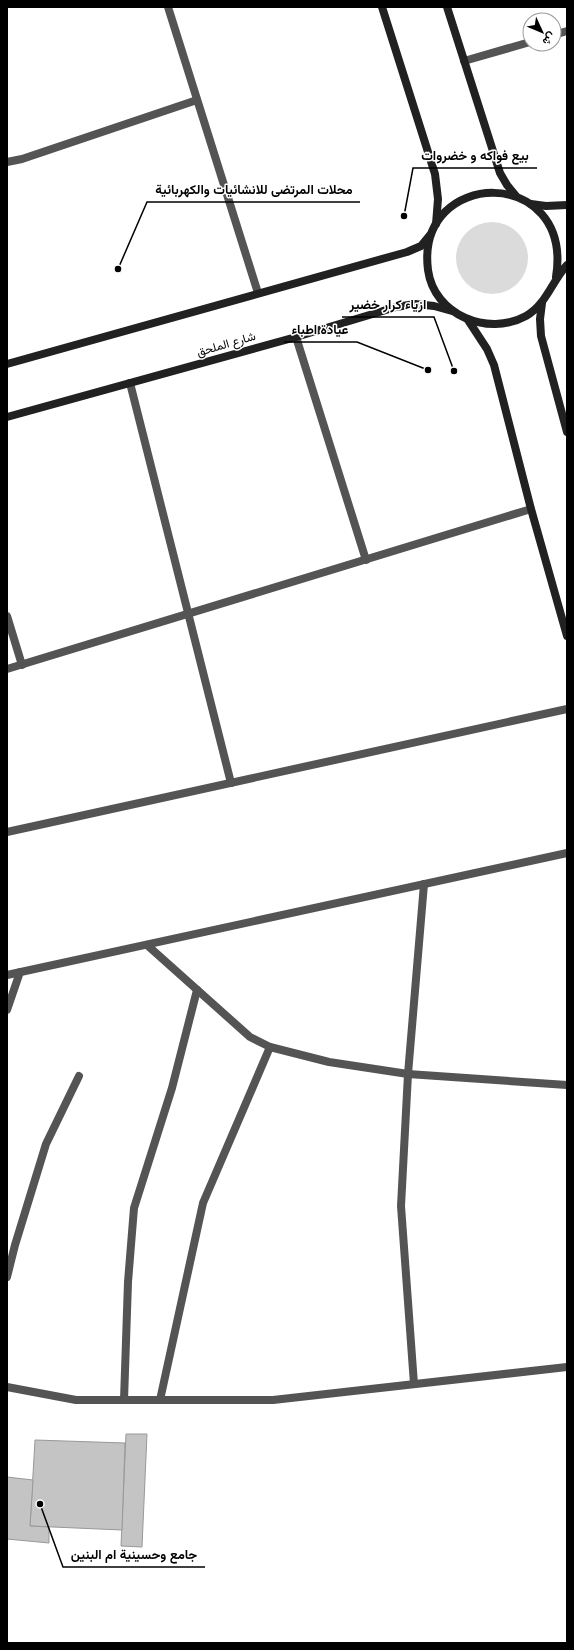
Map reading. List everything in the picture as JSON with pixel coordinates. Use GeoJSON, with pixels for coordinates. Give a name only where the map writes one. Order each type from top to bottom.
{"type":"FeatureCollection","features":[{"type":"Feature","properties":{"kind":"street"},"geometry":{"type":"LineString","coordinates":[[168,7],[258,293]]}},
{"type":"Feature","properties":{"kind":"street"},"geometry":{"type":"LineString","coordinates":[[382,7],[435,174],[438,199],[436,224]]}},
{"type":"Feature","properties":{"kind":"street"},"geometry":{"type":"LineString","coordinates":[[447,7],[500,173],[516,196]]}},
{"type":"Feature","properties":{"kind":"street"},"geometry":{"type":"LineString","coordinates":[[464,61],[522,44]]}},
{"type":"Feature","properties":{"kind":"street"},"geometry":{"type":"LineString","coordinates":[[7,162],[22,159],[197,100]]}},
{"type":"Feature","properties":{"kind":"street"},"geometry":{"type":"LineString","coordinates":[[542,303],[526,316],[508,323],[487,325],[468,320],[452,311],[438,296],[429,277],[426,256],[430,236],[436,224],[448,210],[463,199],[480,193],[499,192],[516,196],[531,204],[543,215],[552,228],[558,250],[559,261],[556,277]]}},
{"type":"Feature","properties":{"kind":"street"},"geometry":{"type":"LineString","coordinates":[[531,204],[546,206],[567,205]]}},
{"type":"Feature","properties":{"kind":"street"},"geometry":{"type":"LineString","coordinates":[[7,364],[407,252],[421,246],[430,236]]}},
{"type":"Feature","properties":{"kind":"street"},"geometry":{"type":"LineString","coordinates":[[567,265],[556,277],[542,303],[540,319],[542,336],[567,432]]}},
{"type":"Feature","properties":{"kind":"street","name":"شارع الملحق"},"geometry":{"type":"LineString","coordinates":[[7,417],[296,337],[396,306],[415,304],[434,306],[452,311]]}},
{"type":"Feature","properties":{"kind":"street"},"geometry":{"type":"LineString","coordinates":[[468,320],[487,349],[494,365],[530,509],[567,636]]}},
{"type":"Feature","properties":{"kind":"street"},"geometry":{"type":"LineString","coordinates":[[296,337],[366,560]]}},
{"type":"Feature","properties":{"kind":"street"},"geometry":{"type":"LineString","coordinates":[[130,383],[231,783]]}},
{"type":"Feature","properties":{"kind":"street"},"geometry":{"type":"LineString","coordinates":[[7,669],[530,509]]}},
{"type":"Feature","properties":{"kind":"street"},"geometry":{"type":"LineString","coordinates":[[7,616],[10,635],[22,665]]}},
{"type":"Feature","properties":{"kind":"street"},"geometry":{"type":"LineString","coordinates":[[7,832],[567,709]]}},
{"type":"Feature","properties":{"kind":"street"},"geometry":{"type":"LineString","coordinates":[[7,975],[567,853]]}},
{"type":"Feature","properties":{"kind":"street"},"geometry":{"type":"LineString","coordinates":[[414,1384],[401,1206],[408,1074],[424,884]]}},
{"type":"Feature","properties":{"kind":"street"},"geometry":{"type":"LineString","coordinates":[[147,945],[250,1037],[270,1047],[329,1062],[408,1074],[567,1085]]}},
{"type":"Feature","properties":{"kind":"street"},"geometry":{"type":"LineString","coordinates":[[7,1010],[20,972]]}},
{"type":"Feature","properties":{"kind":"street"},"geometry":{"type":"LineString","coordinates":[[124,1400],[128,1282],[134,1208],[172,1088],[197,990]]}},
{"type":"Feature","properties":{"kind":"street"},"geometry":{"type":"LineString","coordinates":[[160,1400],[203,1204],[270,1047]]}},
{"type":"Feature","properties":{"kind":"street"},"geometry":{"type":"LineString","coordinates":[[7,1277],[15,1245],[46,1144],[79,1076]]}},
{"type":"Feature","properties":{"kind":"street"},"geometry":{"type":"LineString","coordinates":[[7,1387],[76,1400],[272,1400],[567,1367]]}},
{"type":"Feature","properties":{"kind":"shaded area"},"geometry":{"type":"Polygon","coordinates":[[[485,222],[499,222],[506,224],[518,232],[526,244],[528,258],[526,272],[518,284],[506,292],[499,294],[485,294],[478,292],[466,284],[458,272],[456,265],[456,251],[458,244],[466,232],[478,224],[485,222]]]}},
{"type":"Feature","properties":{"kind":"building"},"geometry":{"type":"Polygon","coordinates":[[[126,1434],[147,1434],[142,1547],[121,1546],[126,1434]]]}},
{"type":"Feature","properties":{"kind":"building"},"geometry":{"type":"Polygon","coordinates":[[[35,1440],[125,1443],[122,1530],[30,1526],[35,1440]]]}},
{"type":"Feature","properties":{"kind":"building"},"geometry":{"type":"Polygon","coordinates":[[[7,1477],[33,1480],[30,1526],[49,1527],[49,1543],[7,1539],[7,1477]]]}},
{"type":"Feature","properties":{"kind":"place","name":"بيع فواكه و خضروات"},"geometry":{"type":"Point","coordinates":[404,216]}},
{"type":"Feature","properties":{"kind":"place","name":"محلات المرتضى للانشائيات والكهربائية"},"geometry":{"type":"Point","coordinates":[118,269]}},
{"type":"Feature","properties":{"kind":"place","name":"عيادة اطباء"},"geometry":{"type":"Point","coordinates":[428,370]}},
{"type":"Feature","properties":{"kind":"place","name":"ازياء كرار خضير"},"geometry":{"type":"Point","coordinates":[454,371]}},
{"type":"Feature","properties":{"kind":"place","name":"جامع وحسينية ام البنين"},"geometry":{"type":"Point","coordinates":[40,1504]}}]}
